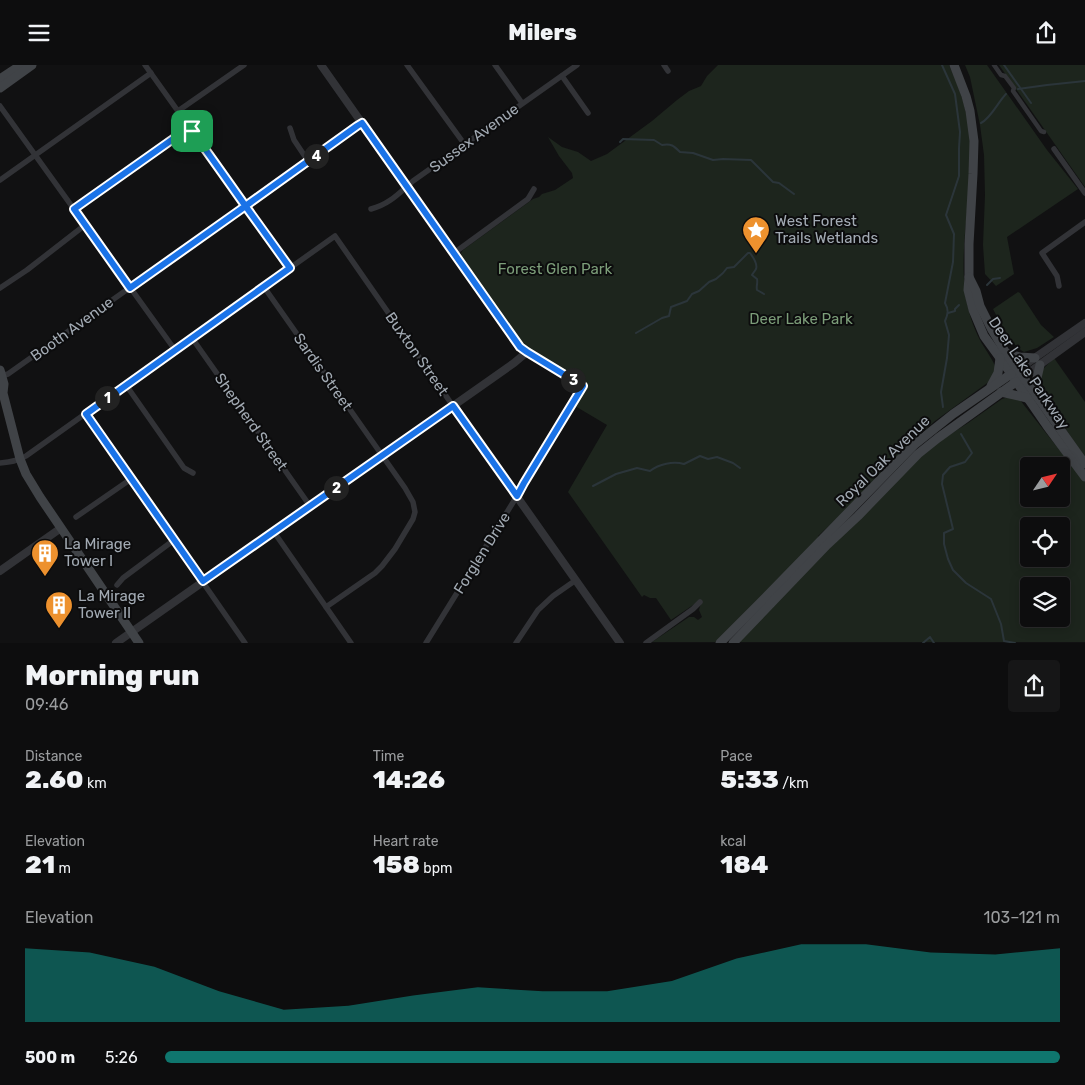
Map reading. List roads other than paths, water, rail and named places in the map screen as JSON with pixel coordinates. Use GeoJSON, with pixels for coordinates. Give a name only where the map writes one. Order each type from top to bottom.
{"type":"FeatureCollection","features":[{"type":"Feature","properties":{"kind":"main road"},"geometry":{"type":"LineString","coordinates":[[0,79],[21,65]]}},
{"type":"Feature","properties":{"kind":"main road"},"geometry":{"type":"LineString","coordinates":[[0,88],[32,65]]}},
{"type":"Feature","properties":{"kind":"main road","name":"Deer Lake Parkway"},"geometry":{"type":"LineString","coordinates":[[954,65],[970,111],[974,141],[968,243],[969,277],[976,291],[980,306],[1003,355],[1085,464]]}},
{"type":"Feature","properties":{"kind":"main road"},"geometry":{"type":"LineString","coordinates":[[990,387],[998,373],[1003,355],[1037,361],[1037,378],[1032,396],[1001,393]]}},
{"type":"Feature","properties":{"kind":"main road"},"geometry":{"type":"LineString","coordinates":[[1,373],[4,385],[1,392],[20,459],[33,486],[138,643]]}},
{"type":"Feature","properties":{"kind":"main road","name":"Royal Oak Avenue"},"geometry":{"type":"LineString","coordinates":[[720,643],[763,606],[825,543],[914,445],[990,387],[1017,375]]}},
{"type":"Feature","properties":{"kind":"main road","name":"Royal Oak Avenue"},"geometry":{"type":"LineString","coordinates":[[825,543],[858,516],[918,454],[1001,393],[1017,375]]}},
{"type":"Feature","properties":{"kind":"main road","name":"Deer Lake Parkway"},"geometry":{"type":"LineString","coordinates":[[1032,396],[1047,426],[1085,477]]}},
{"type":"Feature","properties":{"kind":"main road","name":"Royal Oak Avenue"},"geometry":{"type":"LineString","coordinates":[[733,643],[763,606]]}},
{"type":"Feature","properties":{"kind":"street"},"geometry":{"type":"LineString","coordinates":[[0,463],[20,459],[290,268],[145,65]]}},
{"type":"Feature","properties":{"kind":"street"},"geometry":{"type":"LineString","coordinates":[[178,111],[244,65]]}},
{"type":"Feature","properties":{"kind":"street"},"geometry":{"type":"LineString","coordinates":[[116,643],[527,352],[520,347],[507,329],[321,65]]}},
{"type":"Feature","properties":{"kind":"street"},"geometry":{"type":"LineString","coordinates":[[407,65],[465,145]]}},
{"type":"Feature","properties":{"kind":"street"},"geometry":{"type":"LineString","coordinates":[[495,65],[522,103]]}},
{"type":"Feature","properties":{"kind":"street","name":"Sussex Avenue"},"geometry":{"type":"LineString","coordinates":[[372,209],[382,206],[413,181],[577,65]]}},
{"type":"Feature","properties":{"kind":"street"},"geometry":{"type":"LineString","coordinates":[[664,65],[668,71]]}},
{"type":"Feature","properties":{"kind":"street"},"geometry":{"type":"LineString","coordinates":[[994,65],[1001,75],[1005,76],[1014,89],[1013,91],[1041,131],[1044,132]]}},
{"type":"Feature","properties":{"kind":"street"},"geometry":{"type":"LineString","coordinates":[[0,180],[151,73]]}},
{"type":"Feature","properties":{"kind":"street"},"geometry":{"type":"LineString","coordinates":[[562,76],[588,113]]}},
{"type":"Feature","properties":{"kind":"street"},"geometry":{"type":"LineString","coordinates":[[0,106],[175,350]]}},
{"type":"Feature","properties":{"kind":"street","name":"Booth Avenue"},"geometry":{"type":"LineString","coordinates":[[1,373],[8,374],[362,123]]}},
{"type":"Feature","properties":{"kind":"street"},"geometry":{"type":"LineString","coordinates":[[74,209],[190,127]]}},
{"type":"Feature","properties":{"kind":"street"},"geometry":{"type":"LineString","coordinates":[[290,128],[294,140],[308,161]]}},
{"type":"Feature","properties":{"kind":"street"},"geometry":{"type":"LineString","coordinates":[[1054,149],[1085,193]]}},
{"type":"Feature","properties":{"kind":"street"},"geometry":{"type":"LineString","coordinates":[[454,253],[528,199],[534,189]]}},
{"type":"Feature","properties":{"kind":"street"},"geometry":{"type":"LineString","coordinates":[[1059,286],[1057,276],[1042,253],[1085,222]]}},
{"type":"Feature","properties":{"kind":"street"},"geometry":{"type":"LineString","coordinates":[[0,289],[85,225]]}},
{"type":"Feature","properties":{"kind":"street","name":"Buxton Street"},"geometry":{"type":"LineString","coordinates":[[290,268],[336,236],[620,643]]}},
{"type":"Feature","properties":{"kind":"street","name":"Sardis Street"},"geometry":{"type":"LineString","coordinates":[[264,287],[412,499],[415,509],[414,515],[395,549],[382,566],[326,607]]}},
{"type":"Feature","properties":{"kind":"street","name":"Royal Oak Avenue"},"geometry":{"type":"LineString","coordinates":[[1037,361],[1064,336],[1085,323]]}},
{"type":"Feature","properties":{"kind":"street","name":"Royal Oak Avenue"},"geometry":{"type":"LineString","coordinates":[[1017,375],[1085,332]]}},
{"type":"Feature","properties":{"kind":"street","name":"Shepherd Street"},"geometry":{"type":"LineString","coordinates":[[192,338],[310,506]]}},
{"type":"Feature","properties":{"kind":"street","name":"Forglen Drive"},"geometry":{"type":"LineString","coordinates":[[426,643],[583,386],[527,352]]}},
{"type":"Feature","properties":{"kind":"street"},"geometry":{"type":"LineString","coordinates":[[126,385],[184,468],[193,473]]}},
{"type":"Feature","properties":{"kind":"street"},"geometry":{"type":"LineString","coordinates":[[86,414],[245,643]]}},
{"type":"Feature","properties":{"kind":"street"},"geometry":{"type":"LineString","coordinates":[[76,517],[131,479]]}},
{"type":"Feature","properties":{"kind":"street"},"geometry":{"type":"LineString","coordinates":[[0,571],[61,528]]}},
{"type":"Feature","properties":{"kind":"street"},"geometry":{"type":"LineString","coordinates":[[274,531],[351,643]]}},
{"type":"Feature","properties":{"kind":"street"},"geometry":{"type":"LineString","coordinates":[[117,585],[122,578],[174,540]]}},
{"type":"Feature","properties":{"kind":"street"},"geometry":{"type":"LineString","coordinates":[[516,643],[538,610],[553,596],[576,580]]}},
{"type":"Feature","properties":{"kind":"street"},"geometry":{"type":"LineString","coordinates":[[646,643],[700,602]]}},
{"type":"Feature","properties":{"kind":"waterway"},"geometry":{"type":"LineString","coordinates":[[942,65],[955,94],[960,132],[959,176],[946,215],[954,234],[953,262],[945,303],[948,312],[945,321],[949,335],[941,392],[943,407]]}},
{"type":"Feature","properties":{"kind":"waterway"},"geometry":{"type":"LineString","coordinates":[[1004,65],[1031,103]]}},
{"type":"Feature","properties":{"kind":"waterway"},"geometry":{"type":"LineString","coordinates":[[1018,89],[1085,81]]}},
{"type":"Feature","properties":{"kind":"waterway"},"geometry":{"type":"LineString","coordinates":[[981,123],[985,121],[1006,94]]}},
{"type":"Feature","properties":{"kind":"waterway"},"geometry":{"type":"LineString","coordinates":[[620,142],[623,139],[654,140],[662,145],[672,145],[680,152],[693,153],[713,160],[751,160],[773,182],[779,183],[794,194]]}},
{"type":"Feature","properties":{"kind":"waterway"},"geometry":{"type":"LineString","coordinates":[[636,333],[669,316],[671,307],[687,301],[692,294],[716,279],[727,268],[734,267],[748,253],[750,253],[756,265],[752,275],[757,279],[757,290],[764,294]]}},
{"type":"Feature","properties":{"kind":"waterway"},"geometry":{"type":"LineString","coordinates":[[987,285],[993,279],[1000,278]]}},
{"type":"Feature","properties":{"kind":"waterway"},"geometry":{"type":"LineString","coordinates":[[948,313],[955,311],[959,305]]}},
{"type":"Feature","properties":{"kind":"waterway"},"geometry":{"type":"LineString","coordinates":[[961,434],[972,453],[965,462],[950,467],[943,475],[942,484],[953,529],[944,533],[944,544],[953,570],[966,583],[991,599],[1001,624],[1004,641],[1015,643]]}},
{"type":"Feature","properties":{"kind":"waterway"},"geometry":{"type":"LineString","coordinates":[[593,486],[616,474],[637,468],[650,471],[666,464],[684,464],[700,456],[708,459],[717,457],[740,468]]}},
{"type":"Feature","properties":{"kind":"waterway"},"geometry":{"type":"LineString","coordinates":[[923,643],[930,637],[934,643]]}},
{"type":"Feature","properties":{"kind":"place","name":"West Forest Trails Wetlands"},"geometry":{"type":"Point","coordinates":[756,254]}},
{"type":"Feature","properties":{"kind":"place","name":"La Mirage Tower I"},"geometry":{"type":"Point","coordinates":[45,577]}},
{"type":"Feature","properties":{"kind":"place","name":"La Mirage Tower II"},"geometry":{"type":"Point","coordinates":[59,629]}},
{"type":"Feature","properties":{"kind":"park label","name":"Forest Glen Park"},"geometry":{"type":"Point","coordinates":[555,269]}},
{"type":"Feature","properties":{"kind":"park label","name":"Deer Lake Park"},"geometry":{"type":"Point","coordinates":[801,319]}}]}
